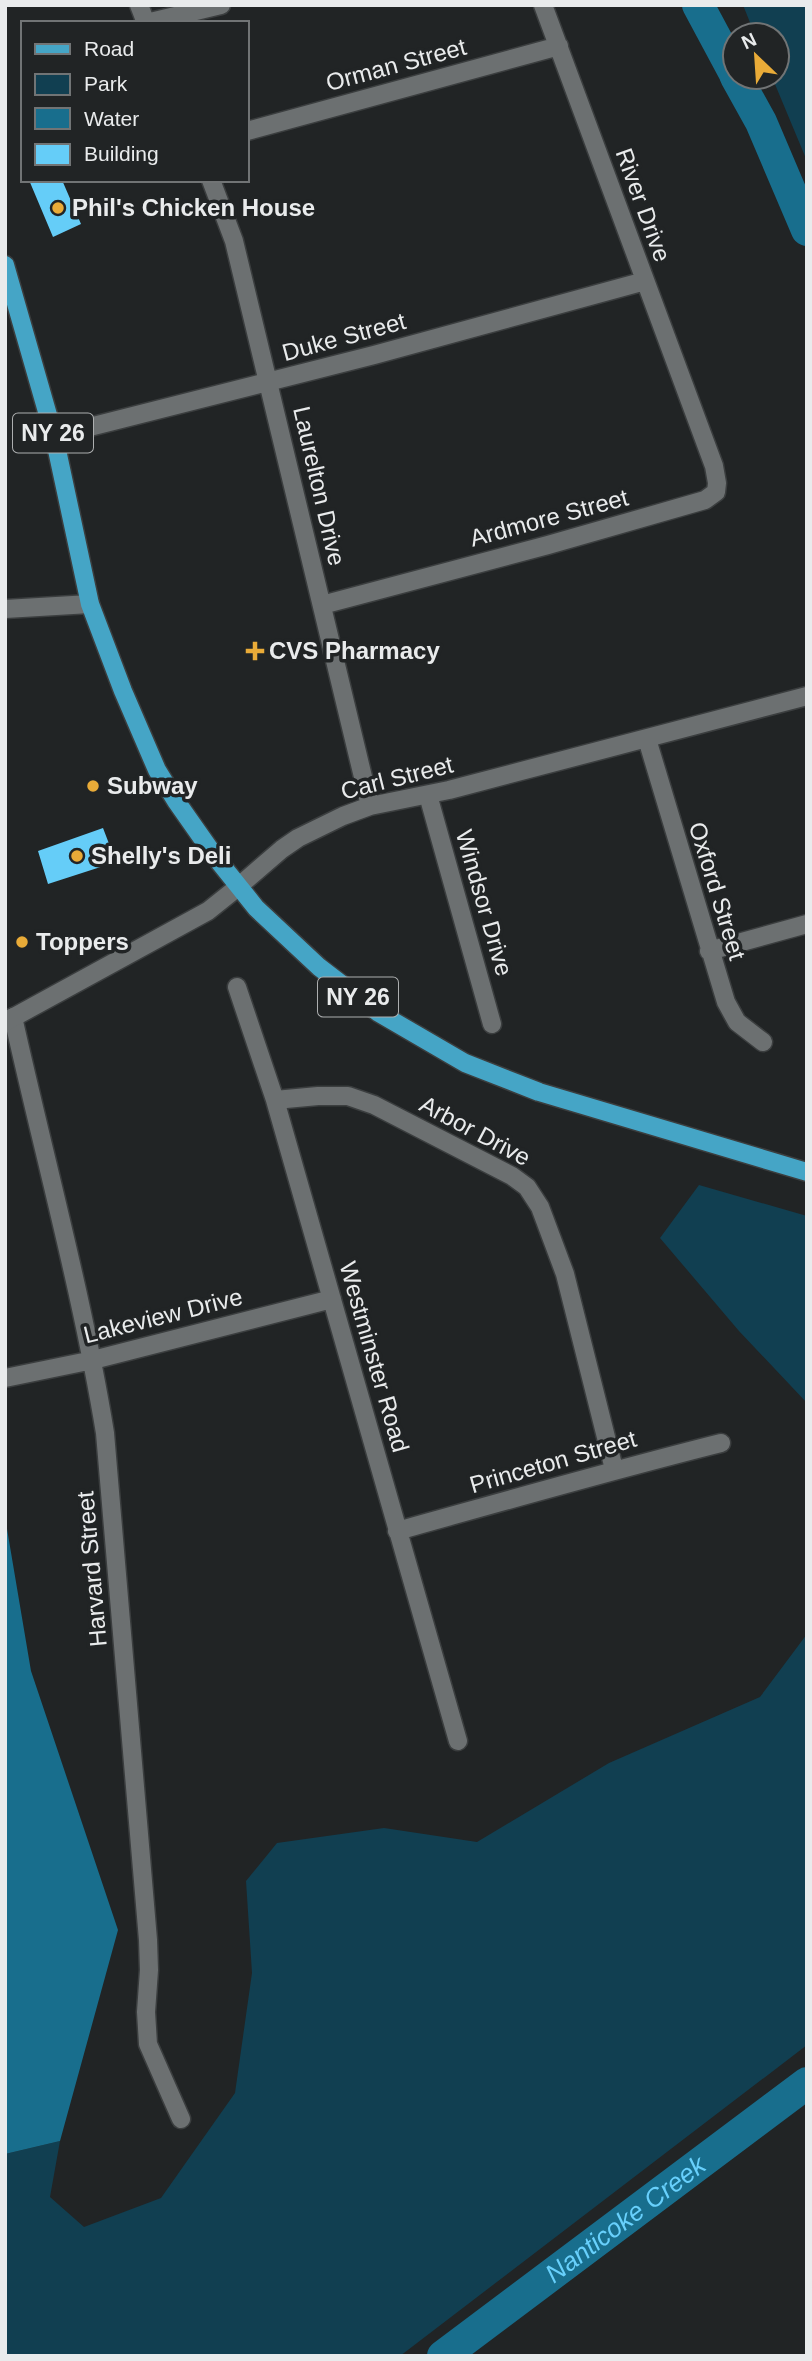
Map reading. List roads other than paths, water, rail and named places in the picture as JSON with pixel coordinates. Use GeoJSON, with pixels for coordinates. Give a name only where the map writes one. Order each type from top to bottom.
{"type":"FeatureCollection","features":[{"type":"Feature","properties":{"kind":"main road","name":"NY 26"},"geometry":{"type":"LineString","coordinates":[[5,265],[54,436],[90,604],[157,770],[192,826],[238,887],[263,915],[329,975],[379,1013],[465,1063],[539,1092],[807,1172]]}},
{"type":"Feature","properties":{"kind":"street"},"geometry":{"type":"LineString","coordinates":[[154,21],[221,5]]}},
{"type":"Feature","properties":{"kind":"street","name":"River Drive"},"geometry":{"type":"LineString","coordinates":[[543,5],[697,421]]}},
{"type":"Feature","properties":{"kind":"street","name":"Orman Street"},"geometry":{"type":"LineString","coordinates":[[248,131],[559,46]]}},
{"type":"Feature","properties":{"kind":"street","name":"Laurelton Drive"},"geometry":{"type":"LineString","coordinates":[[212,182],[234,241],[370,806]]}},
{"type":"Feature","properties":{"kind":"street","name":"Duke Street"},"geometry":{"type":"LineString","coordinates":[[54,436],[269,382],[645,281]]}},
{"type":"Feature","properties":{"kind":"street","name":"Ardmore Street"},"geometry":{"type":"LineString","coordinates":[[321,605],[705,500],[716,492],[717,483],[714,466],[697,421]]}},
{"type":"Feature","properties":{"kind":"street"},"geometry":{"type":"LineString","coordinates":[[5,609],[90,604]]}},
{"type":"Feature","properties":{"kind":"street","name":"Carl Street"},"geometry":{"type":"LineString","coordinates":[[9,1019],[208,911],[282,849],[343,816],[370,806],[647,739],[807,696]]}},
{"type":"Feature","properties":{"kind":"street","name":"Oxford Street"},"geometry":{"type":"LineString","coordinates":[[647,739],[726,1002],[737,1022],[763,1042]]}},
{"type":"Feature","properties":{"kind":"street","name":"Windsor Drive"},"geometry":{"type":"LineString","coordinates":[[428,794],[492,1024]]}},
{"type":"Feature","properties":{"kind":"street"},"geometry":{"type":"LineString","coordinates":[[709,951],[807,924]]}},
{"type":"Feature","properties":{"kind":"street","name":"Westminster Road"},"geometry":{"type":"LineString","coordinates":[[237,986],[275,1100],[458,1741]]}},
{"type":"Feature","properties":{"kind":"street","name":"Harvard Street"},"geometry":{"type":"LineString","coordinates":[[9,1019],[93,1360],[105,1433],[148,1940],[148,2044],[181,2119]]}},
{"type":"Feature","properties":{"kind":"street","name":"Arbor Drive"},"geometry":{"type":"LineString","coordinates":[[275,1100],[348,1096],[374,1105],[512,1175],[527,1187],[540,1207],[565,1274],[614,1469]]}},
{"type":"Feature","properties":{"kind":"street","name":"Lakeview Drive"},"geometry":{"type":"LineString","coordinates":[[5,1378],[93,1360],[332,1299]]}},
{"type":"Feature","properties":{"kind":"street","name":"Princeton Street"},"geometry":{"type":"LineString","coordinates":[[397,1531],[614,1469],[722,1443]]}},
{"type":"Feature","properties":{"kind":"water"},"geometry":{"type":"Polygon","coordinates":[[[5,1517],[31,1671],[118,1930],[60,2141],[5,2154],[5,1517]]]}},
{"type":"Feature","properties":{"kind":"waterway","name":"Nanticoke Creek"},"geometry":{"type":"LineString","coordinates":[[698,5],[721,48]]}},
{"type":"Feature","properties":{"kind":"waterway","name":"Nanticoke Creek"},"geometry":{"type":"LineString","coordinates":[[744,91],[761,122],[807,230]]}},
{"type":"Feature","properties":{"kind":"waterway","name":"Nanticoke Creek"},"geometry":{"type":"LineString","coordinates":[[443,2356],[807,2083]]}},
{"type":"Feature","properties":{"kind":"place","name":"Phil's Chicken House"},"geometry":{"type":"Point","coordinates":[58,208]}},
{"type":"Feature","properties":{"kind":"place","name":"CVS Pharmacy"},"geometry":{"type":"Point","coordinates":[255,651]}},
{"type":"Feature","properties":{"kind":"place","name":"Subway"},"geometry":{"type":"Point","coordinates":[93,786]}},
{"type":"Feature","properties":{"kind":"place","name":"Shelly's Deli"},"geometry":{"type":"Point","coordinates":[77,856]}},
{"type":"Feature","properties":{"kind":"place","name":"Toppers"},"geometry":{"type":"Point","coordinates":[22,942]}}]}
